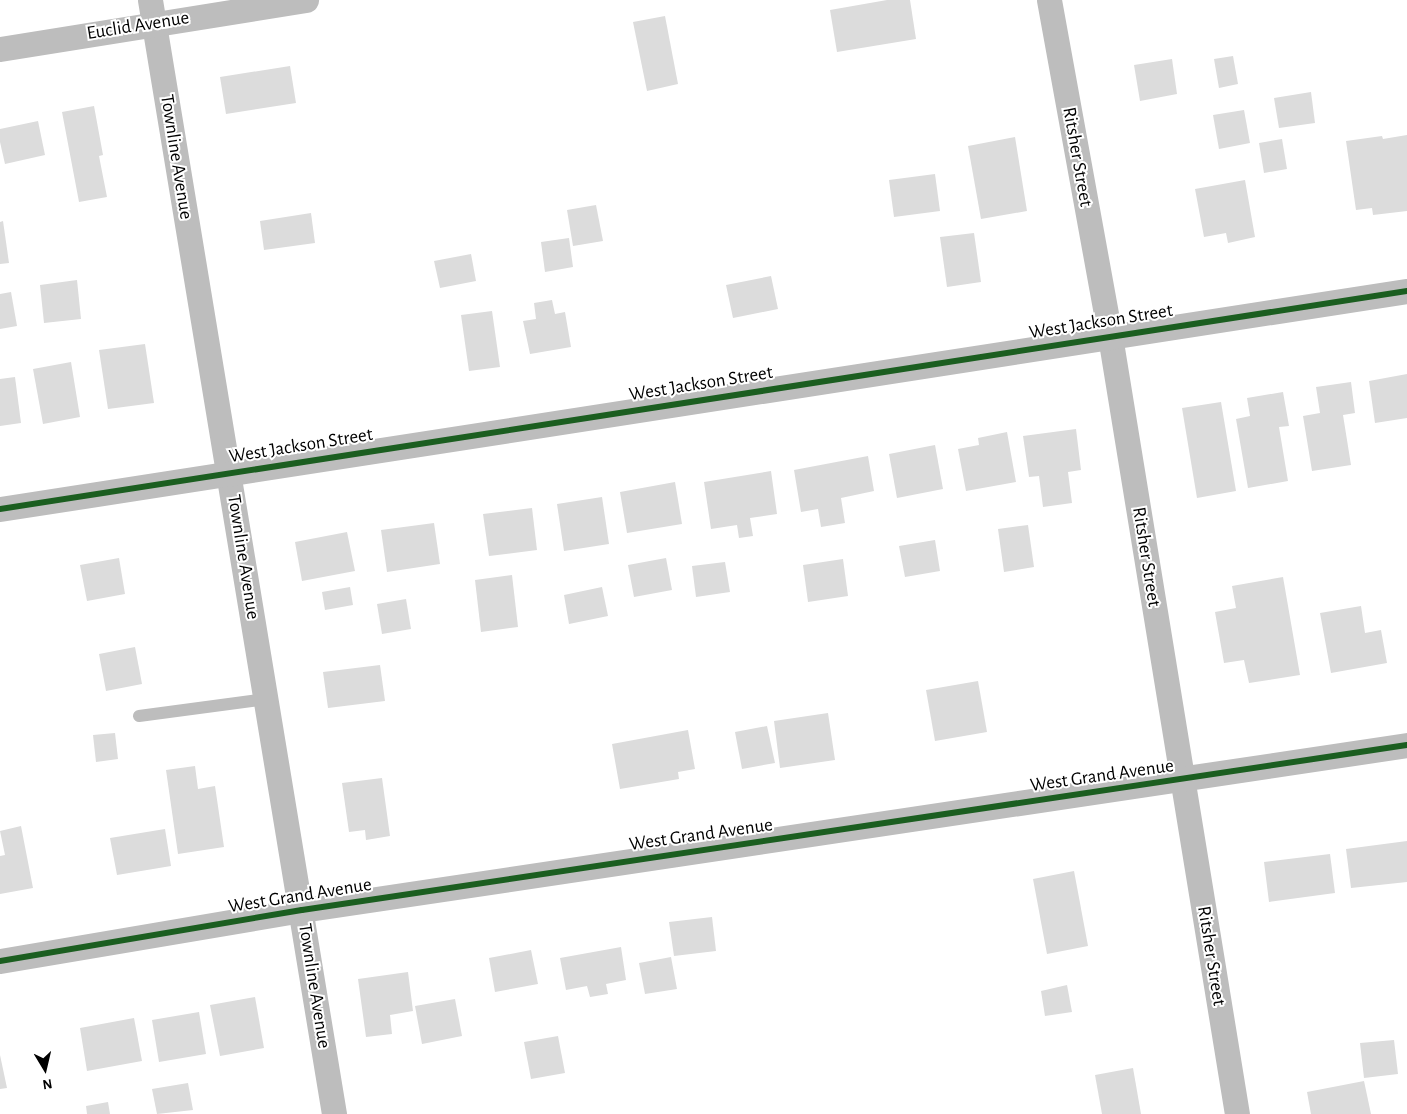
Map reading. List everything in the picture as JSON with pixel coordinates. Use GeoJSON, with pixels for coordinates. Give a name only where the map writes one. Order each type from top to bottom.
{"type":"FeatureCollection","features":[{"type":"Feature","properties":{"kind":"street","name":"Euclid Avenue"},"geometry":{"type":"LineString","coordinates":[[0,49],[152,12],[306,0]]}},
{"type":"Feature","properties":{"kind":"street","name":"Ritsher Street"},"geometry":{"type":"LineString","coordinates":[[1049,0],[1110,336],[1237,1114]]}},
{"type":"Feature","properties":{"kind":"street","name":"Townline Avenue"},"geometry":{"type":"LineString","coordinates":[[152,12],[302,910],[334,1114]]}},
{"type":"Feature","properties":{"kind":"street","name":"West Jackson Street"},"geometry":{"type":"LineString","coordinates":[[0,509],[229,472],[1407,291]]}},
{"type":"Feature","properties":{"kind":"street","name":"West Grand Avenue"},"geometry":{"type":"LineString","coordinates":[[0,961],[302,910],[1407,745]]}},
{"type":"Feature","properties":{"kind":"lane"},"geometry":{"type":"LineString","coordinates":[[139,716],[267,699]]}},
{"type":"Feature","properties":{"kind":"building"},"geometry":{"type":"Polygon","coordinates":[[[887,0],[910,0],[916,39],[837,52],[830,10],[887,0]]]}},
{"type":"Feature","properties":{"kind":"building"},"geometry":{"type":"Polygon","coordinates":[[[665,16],[678,84],[647,91],[633,22],[665,16]]]}},
{"type":"Feature","properties":{"kind":"building"},"geometry":{"type":"Polygon","coordinates":[[[1233,56],[1238,84],[1219,88],[1214,59],[1233,56]]]}},
{"type":"Feature","properties":{"kind":"building"},"geometry":{"type":"Polygon","coordinates":[[[1172,59],[1177,94],[1140,101],[1134,65],[1172,59]]]}},
{"type":"Feature","properties":{"kind":"building"},"geometry":{"type":"Polygon","coordinates":[[[290,66],[296,103],[226,114],[220,77],[290,66]]]}},
{"type":"Feature","properties":{"kind":"building"},"geometry":{"type":"Polygon","coordinates":[[[1311,92],[1315,123],[1279,128],[1274,98],[1311,92]]]}},
{"type":"Feature","properties":{"kind":"building"},"geometry":{"type":"Polygon","coordinates":[[[94,106],[103,155],[99,156],[107,197],[79,202],[62,112],[94,106]]]}},
{"type":"Feature","properties":{"kind":"building"},"geometry":{"type":"Polygon","coordinates":[[[1244,110],[1250,143],[1219,149],[1213,115],[1244,110]]]}},
{"type":"Feature","properties":{"kind":"building"},"geometry":{"type":"Polygon","coordinates":[[[38,121],[45,155],[5,164],[0,142],[0,129],[38,121]]]}},
{"type":"Feature","properties":{"kind":"building"},"geometry":{"type":"Polygon","coordinates":[[[1407,135],[1407,211],[1373,215],[1372,208],[1356,210],[1346,141],[1382,136],[1383,139],[1407,135]]]}},
{"type":"Feature","properties":{"kind":"building"},"geometry":{"type":"Polygon","coordinates":[[[1015,137],[1027,211],[981,219],[968,146],[1015,137]]]}},
{"type":"Feature","properties":{"kind":"building"},"geometry":{"type":"Polygon","coordinates":[[[1282,139],[1287,169],[1264,173],[1259,143],[1282,139]]]}},
{"type":"Feature","properties":{"kind":"building"},"geometry":{"type":"Polygon","coordinates":[[[935,174],[940,211],[894,217],[889,180],[935,174]]]}},
{"type":"Feature","properties":{"kind":"building"},"geometry":{"type":"Polygon","coordinates":[[[1245,180],[1255,237],[1228,243],[1226,233],[1204,237],[1195,189],[1245,180]]]}},
{"type":"Feature","properties":{"kind":"building"},"geometry":{"type":"Polygon","coordinates":[[[596,205],[603,241],[573,246],[567,210],[596,205]]]}},
{"type":"Feature","properties":{"kind":"building"},"geometry":{"type":"Polygon","coordinates":[[[311,213],[315,243],[264,250],[260,221],[311,213]]]}},
{"type":"Feature","properties":{"kind":"building"},"geometry":{"type":"Polygon","coordinates":[[[3,221],[9,263],[0,264],[0,222],[3,221]]]}},
{"type":"Feature","properties":{"kind":"building"},"geometry":{"type":"Polygon","coordinates":[[[974,233],[981,282],[947,287],[940,237],[974,233]]]}},
{"type":"Feature","properties":{"kind":"building"},"geometry":{"type":"Polygon","coordinates":[[[569,238],[573,267],[545,272],[541,242],[569,238]]]}},
{"type":"Feature","properties":{"kind":"building"},"geometry":{"type":"Polygon","coordinates":[[[471,254],[476,281],[440,288],[434,261],[471,254]]]}},
{"type":"Feature","properties":{"kind":"building"},"geometry":{"type":"Polygon","coordinates":[[[771,276],[778,309],[733,318],[726,285],[771,276]]]}},
{"type":"Feature","properties":{"kind":"building"},"geometry":{"type":"Polygon","coordinates":[[[77,280],[81,319],[44,323],[40,285],[77,280]]]}},
{"type":"Feature","properties":{"kind":"building"},"geometry":{"type":"Polygon","coordinates":[[[11,292],[17,326],[0,329],[0,294],[11,292]]]}},
{"type":"Feature","properties":{"kind":"building"},"geometry":{"type":"Polygon","coordinates":[[[552,300],[555,314],[565,312],[571,347],[530,354],[523,321],[536,319],[534,303],[552,300]]]}},
{"type":"Feature","properties":{"kind":"building"},"geometry":{"type":"Polygon","coordinates":[[[492,311],[500,367],[469,371],[461,315],[492,311]]]}},
{"type":"Feature","properties":{"kind":"building"},"geometry":{"type":"Polygon","coordinates":[[[145,344],[154,403],[108,409],[99,350],[145,344]]]}},
{"type":"Feature","properties":{"kind":"building"},"geometry":{"type":"Polygon","coordinates":[[[71,362],[80,417],[43,424],[33,369],[71,362]]]}},
{"type":"Feature","properties":{"kind":"building"},"geometry":{"type":"Polygon","coordinates":[[[1407,374],[1407,418],[1375,423],[1369,381],[1407,374]]]}},
{"type":"Feature","properties":{"kind":"building"},"geometry":{"type":"Polygon","coordinates":[[[15,377],[21,423],[0,426],[0,379],[15,377]]]}},
{"type":"Feature","properties":{"kind":"building"},"geometry":{"type":"Polygon","coordinates":[[[1351,382],[1355,413],[1343,415],[1351,465],[1312,471],[1303,416],[1320,413],[1316,387],[1351,382]]]}},
{"type":"Feature","properties":{"kind":"building"},"geometry":{"type":"Polygon","coordinates":[[[1283,392],[1289,426],[1279,427],[1288,481],[1248,488],[1236,419],[1250,416],[1247,398],[1283,392]]]}},
{"type":"Feature","properties":{"kind":"building"},"geometry":{"type":"Polygon","coordinates":[[[1221,402],[1236,491],[1197,498],[1182,408],[1221,402]]]}},
{"type":"Feature","properties":{"kind":"building"},"geometry":{"type":"Polygon","coordinates":[[[1076,429],[1081,470],[1068,472],[1072,503],[1043,507],[1039,476],[1029,477],[1023,436],[1076,429]]]}},
{"type":"Feature","properties":{"kind":"building"},"geometry":{"type":"Polygon","coordinates":[[[1007,432],[1016,482],[966,491],[958,449],[979,445],[978,438],[1007,432]]]}},
{"type":"Feature","properties":{"kind":"building"},"geometry":{"type":"Polygon","coordinates":[[[935,445],[943,489],[897,498],[889,454],[935,445]]]}},
{"type":"Feature","properties":{"kind":"building"},"geometry":{"type":"Polygon","coordinates":[[[868,456],[874,491],[841,498],[845,523],[821,527],[818,509],[801,512],[794,470],[868,456]]]}},
{"type":"Feature","properties":{"kind":"building"},"geometry":{"type":"Polygon","coordinates":[[[771,471],[777,514],[750,518],[753,536],[739,538],[737,525],[711,529],[704,482],[771,471]]]}},
{"type":"Feature","properties":{"kind":"building"},"geometry":{"type":"Polygon","coordinates":[[[675,482],[682,524],[627,533],[620,492],[675,482]]]}},
{"type":"Feature","properties":{"kind":"building"},"geometry":{"type":"Polygon","coordinates":[[[602,497],[609,544],[564,551],[557,504],[602,497]]]}},
{"type":"Feature","properties":{"kind":"building"},"geometry":{"type":"Polygon","coordinates":[[[532,508],[537,550],[489,556],[483,514],[532,508]]]}},
{"type":"Feature","properties":{"kind":"building"},"geometry":{"type":"Polygon","coordinates":[[[434,523],[440,564],[387,572],[381,530],[434,523]]]}},
{"type":"Feature","properties":{"kind":"building"},"geometry":{"type":"Polygon","coordinates":[[[1028,525],[1034,567],[1004,572],[998,529],[1028,525]]]}},
{"type":"Feature","properties":{"kind":"building"},"geometry":{"type":"Polygon","coordinates":[[[347,532],[355,571],[302,581],[295,542],[347,532]]]}},
{"type":"Feature","properties":{"kind":"building"},"geometry":{"type":"Polygon","coordinates":[[[935,540],[940,571],[905,577],[899,546],[935,540]]]}},
{"type":"Feature","properties":{"kind":"building"},"geometry":{"type":"Polygon","coordinates":[[[119,558],[125,594],[87,601],[80,565],[119,558]]]}},
{"type":"Feature","properties":{"kind":"building"},"geometry":{"type":"Polygon","coordinates":[[[666,558],[672,590],[634,597],[628,565],[666,558]]]}},
{"type":"Feature","properties":{"kind":"building"},"geometry":{"type":"Polygon","coordinates":[[[843,559],[848,596],[808,602],[803,565],[843,559]]]}},
{"type":"Feature","properties":{"kind":"building"},"geometry":{"type":"Polygon","coordinates":[[[725,562],[730,592],[696,597],[692,566],[725,562]]]}},
{"type":"Feature","properties":{"kind":"building"},"geometry":{"type":"Polygon","coordinates":[[[512,575],[518,627],[481,632],[475,580],[512,575]]]}},
{"type":"Feature","properties":{"kind":"building"},"geometry":{"type":"Polygon","coordinates":[[[1283,577],[1300,675],[1249,683],[1244,660],[1224,663],[1215,612],[1236,608],[1232,586],[1283,577]]]}},
{"type":"Feature","properties":{"kind":"building"},"geometry":{"type":"Polygon","coordinates":[[[350,587],[353,605],[325,610],[322,592],[350,587]]]}},
{"type":"Feature","properties":{"kind":"building"},"geometry":{"type":"Polygon","coordinates":[[[602,587],[608,616],[569,624],[564,595],[602,587]]]}},
{"type":"Feature","properties":{"kind":"building"},"geometry":{"type":"Polygon","coordinates":[[[406,599],[411,629],[382,634],[377,604],[406,599]]]}},
{"type":"Feature","properties":{"kind":"building"},"geometry":{"type":"Polygon","coordinates":[[[1361,606],[1365,633],[1381,630],[1387,663],[1331,673],[1320,613],[1361,606]]]}},
{"type":"Feature","properties":{"kind":"building"},"geometry":{"type":"Polygon","coordinates":[[[135,647],[142,684],[106,691],[99,654],[135,647]]]}},
{"type":"Feature","properties":{"kind":"building"},"geometry":{"type":"Polygon","coordinates":[[[380,665],[385,701],[328,708],[323,672],[380,665]]]}},
{"type":"Feature","properties":{"kind":"building"},"geometry":{"type":"Polygon","coordinates":[[[978,681],[987,732],[935,741],[926,690],[978,681]]]}},
{"type":"Feature","properties":{"kind":"building"},"geometry":{"type":"Polygon","coordinates":[[[828,713],[835,760],[780,768],[774,721],[828,713]]]}},
{"type":"Feature","properties":{"kind":"building"},"geometry":{"type":"Polygon","coordinates":[[[767,726],[775,763],[742,769],[735,732],[767,726]]]}},
{"type":"Feature","properties":{"kind":"building"},"geometry":{"type":"Polygon","coordinates":[[[688,730],[695,769],[678,772],[679,779],[620,789],[612,744],[688,730]]]}},
{"type":"Feature","properties":{"kind":"building"},"geometry":{"type":"Polygon","coordinates":[[[115,733],[118,759],[96,762],[93,735],[115,733]]]}},
{"type":"Feature","properties":{"kind":"building"},"geometry":{"type":"Polygon","coordinates":[[[195,766],[198,789],[215,786],[224,847],[178,854],[166,770],[195,766]]]}},
{"type":"Feature","properties":{"kind":"building"},"geometry":{"type":"Polygon","coordinates":[[[382,778],[390,836],[366,840],[365,830],[349,832],[342,783],[382,778]]]}},
{"type":"Feature","properties":{"kind":"building"},"geometry":{"type":"Polygon","coordinates":[[[21,826],[33,888],[0,894],[0,856],[5,855],[0,831],[21,826]]]}},
{"type":"Feature","properties":{"kind":"building"},"geometry":{"type":"Polygon","coordinates":[[[165,829],[171,866],[117,875],[110,838],[165,829]]]}},
{"type":"Feature","properties":{"kind":"building"},"geometry":{"type":"Polygon","coordinates":[[[1407,841],[1407,882],[1351,888],[1346,849],[1407,841]]]}},
{"type":"Feature","properties":{"kind":"building"},"geometry":{"type":"Polygon","coordinates":[[[1330,854],[1335,893],[1269,902],[1264,862],[1330,854]]]}},
{"type":"Feature","properties":{"kind":"building"},"geometry":{"type":"Polygon","coordinates":[[[1074,871],[1088,946],[1047,954],[1033,879],[1074,871]]]}},
{"type":"Feature","properties":{"kind":"building"},"geometry":{"type":"Polygon","coordinates":[[[712,917],[716,951],[674,956],[669,922],[712,917]]]}},
{"type":"Feature","properties":{"kind":"building"},"geometry":{"type":"Polygon","coordinates":[[[621,947],[626,980],[606,984],[608,994],[590,997],[587,986],[566,990],[560,958],[621,947]]]}},
{"type":"Feature","properties":{"kind":"building"},"geometry":{"type":"Polygon","coordinates":[[[531,950],[538,984],[495,992],[489,958],[531,950]]]}},
{"type":"Feature","properties":{"kind":"building"},"geometry":{"type":"Polygon","coordinates":[[[671,957],[677,989],[645,994],[639,963],[671,957]]]}},
{"type":"Feature","properties":{"kind":"building"},"geometry":{"type":"Polygon","coordinates":[[[408,972],[413,1011],[390,1015],[392,1034],[366,1037],[358,979],[408,972]]]}},
{"type":"Feature","properties":{"kind":"building"},"geometry":{"type":"Polygon","coordinates":[[[1067,985],[1072,1012],[1045,1016],[1041,991],[1067,985]]]}},
{"type":"Feature","properties":{"kind":"building"},"geometry":{"type":"Polygon","coordinates":[[[255,997],[264,1048],[220,1056],[210,1005],[255,997]]]}},
{"type":"Feature","properties":{"kind":"building"},"geometry":{"type":"Polygon","coordinates":[[[455,999],[462,1036],[422,1044],[415,1006],[455,999]]]}},
{"type":"Feature","properties":{"kind":"building"},"geometry":{"type":"Polygon","coordinates":[[[199,1012],[206,1054],[159,1062],[152,1020],[199,1012]]]}},
{"type":"Feature","properties":{"kind":"building"},"geometry":{"type":"Polygon","coordinates":[[[134,1018],[142,1061],[87,1071],[80,1028],[134,1018]]]}},
{"type":"Feature","properties":{"kind":"building"},"geometry":{"type":"Polygon","coordinates":[[[558,1036],[565,1073],[531,1079],[524,1042],[558,1036]]]}},
{"type":"Feature","properties":{"kind":"building"},"geometry":{"type":"Polygon","coordinates":[[[1394,1040],[1398,1074],[1364,1078],[1360,1043],[1394,1040]]]}},
{"type":"Feature","properties":{"kind":"building"},"geometry":{"type":"Polygon","coordinates":[[[0,1055],[7,1088],[0,1089],[0,1055]]]}},
{"type":"Feature","properties":{"kind":"building"},"geometry":{"type":"Polygon","coordinates":[[[1133,1068],[1141,1114],[1102,1114],[1095,1075],[1133,1068]]]}},
{"type":"Feature","properties":{"kind":"building"},"geometry":{"type":"Polygon","coordinates":[[[1364,1081],[1371,1114],[1311,1114],[1307,1092],[1364,1081]]]}},
{"type":"Feature","properties":{"kind":"building"},"geometry":{"type":"Polygon","coordinates":[[[188,1083],[193,1110],[157,1114],[152,1089],[188,1083]]]}},
{"type":"Feature","properties":{"kind":"building"},"geometry":{"type":"Polygon","coordinates":[[[108,1102],[110,1114],[87,1114],[86,1106],[108,1102]]]}},
{"type":"Feature","properties":{"kind":"cycle path"},"geometry":{"type":"LineString","coordinates":[[0,509],[1407,291]]}},
{"type":"Feature","properties":{"kind":"cycle path"},"geometry":{"type":"LineString","coordinates":[[0,961],[302,910],[1407,745]]}}]}
